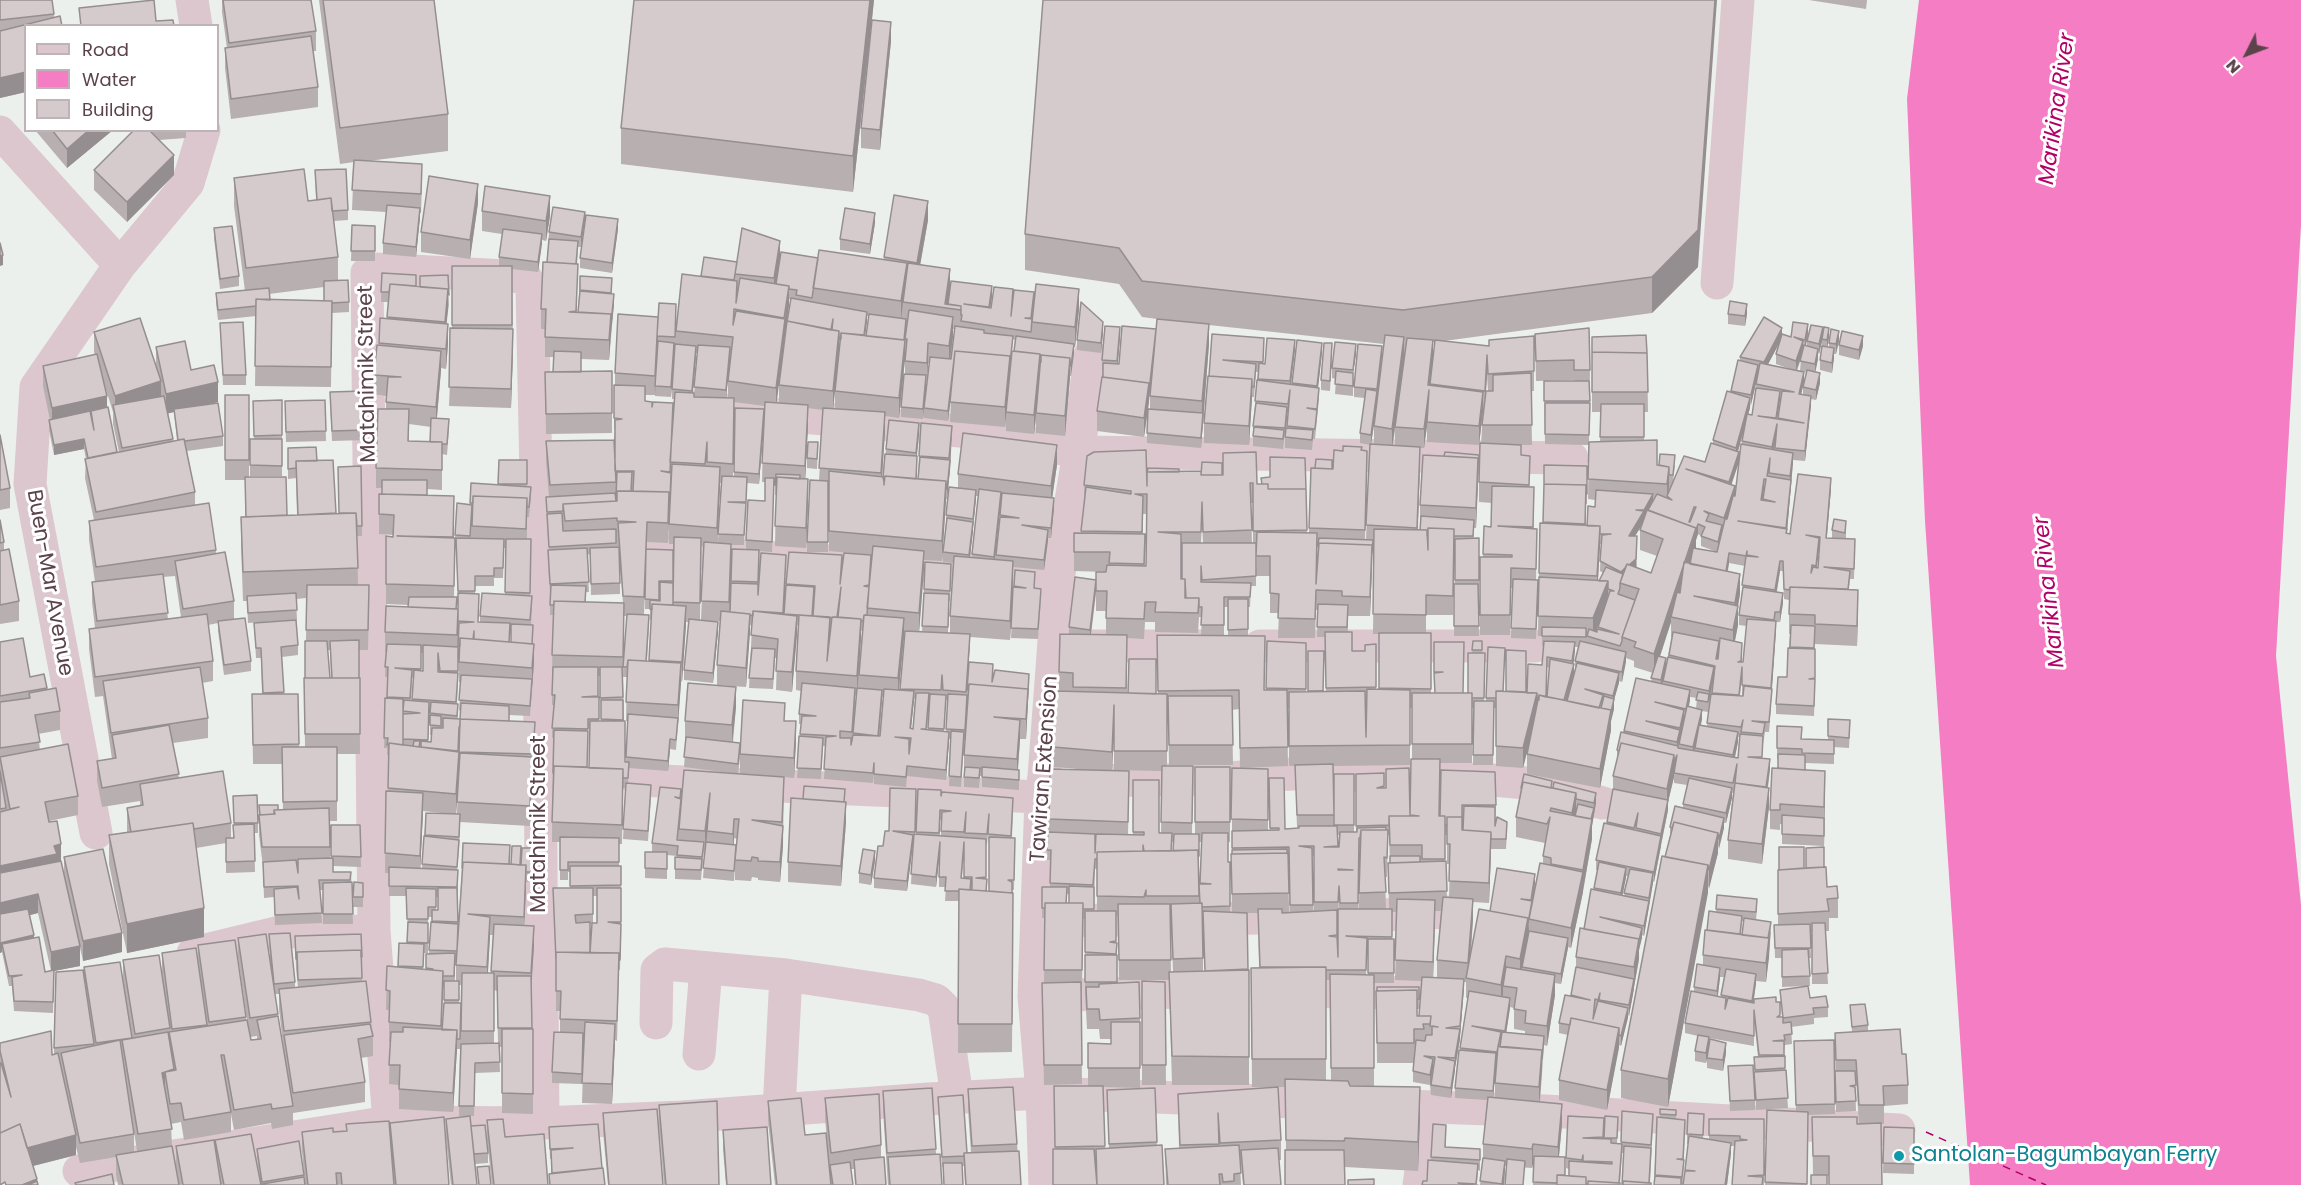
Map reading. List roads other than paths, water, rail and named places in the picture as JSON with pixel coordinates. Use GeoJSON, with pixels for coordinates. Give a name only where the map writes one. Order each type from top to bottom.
{"type":"FeatureCollection","features":[{"type":"Feature","properties":{"kind":"street"},"geometry":{"type":"LineString","coordinates":[[192,0],[196,24]]}},
{"type":"Feature","properties":{"kind":"street"},"geometry":{"type":"LineString","coordinates":[[1717,283],[1738,0]]}},
{"type":"Feature","properties":{"kind":"street"},"geometry":{"type":"LineString","coordinates":[[0,132],[120,265]]}},
{"type":"Feature","properties":{"kind":"street","name":"Buen-Mar Avenue"},"geometry":{"type":"LineString","coordinates":[[96,833],[30,484],[36,387],[120,265],[188,183],[203,132]]}},
{"type":"Feature","properties":{"kind":"street","name":"Matahimik Street"},"geometry":{"type":"LineString","coordinates":[[389,1122],[374,931],[367,273],[374,268],[525,277],[532,288],[539,616],[543,1123]]}},
{"type":"Feature","properties":{"kind":"street","name":"Tawiran Extension"},"geometry":{"type":"LineString","coordinates":[[1045,1185],[1042,1093],[1034,996],[1035,921],[1042,786],[1059,574],[1079,452],[1090,355]]}},
{"type":"Feature","properties":{"kind":"street"},"geometry":{"type":"LineString","coordinates":[[659,405],[971,432],[1079,452],[1572,458]]}},
{"type":"Feature","properties":{"kind":"street"},"geometry":{"type":"LineString","coordinates":[[655,551],[1059,574]]}},
{"type":"Feature","properties":{"kind":"street"},"geometry":{"type":"LineString","coordinates":[[1054,646],[1534,646]]}},
{"type":"Feature","properties":{"kind":"street"},"geometry":{"type":"LineString","coordinates":[[638,780],[1042,786],[1309,773],[1526,783],[1603,803]]}},
{"type":"Feature","properties":{"kind":"street"},"geometry":{"type":"LineString","coordinates":[[1035,921],[1340,917],[1447,912]]}},
{"type":"Feature","properties":{"kind":"street"},"geometry":{"type":"LineString","coordinates":[[159,961],[280,932],[374,931]]}},
{"type":"Feature","properties":{"kind":"street"},"geometry":{"type":"LineString","coordinates":[[656,1023],[657,970],[665,964],[786,975],[936,1000],[944,1008],[957,1097]]}},
{"type":"Feature","properties":{"kind":"street"},"geometry":{"type":"LineString","coordinates":[[699,1054],[706,968]]}},
{"type":"Feature","properties":{"kind":"street"},"geometry":{"type":"LineString","coordinates":[[779,1110],[786,975]]}},
{"type":"Feature","properties":{"kind":"street"},"geometry":{"type":"LineString","coordinates":[[1034,996],[1247,990],[1414,993]]}},
{"type":"Feature","properties":{"kind":"street"},"geometry":{"type":"LineString","coordinates":[[79,1172],[167,1155],[389,1122],[543,1123],[1042,1093],[1430,1109],[1545,1111],[1899,1130]]}},
{"type":"Feature","properties":{"kind":"street"},"geometry":{"type":"LineString","coordinates":[[1419,1185],[1430,1109]]}},
{"type":"Feature","properties":{"kind":"water","name":"Marikina River"},"geometry":{"type":"Polygon","coordinates":[[[1919,0],[2301,0],[2301,225],[2276,656],[2301,905],[2301,1185],[1970,1185],[1925,521],[1907,99],[1919,0]]]}},
{"type":"Feature","properties":{"kind":"place","name":"Santolan-Bagumbayan Ferry"},"geometry":{"type":"Point","coordinates":[1899,1156]}}]}
